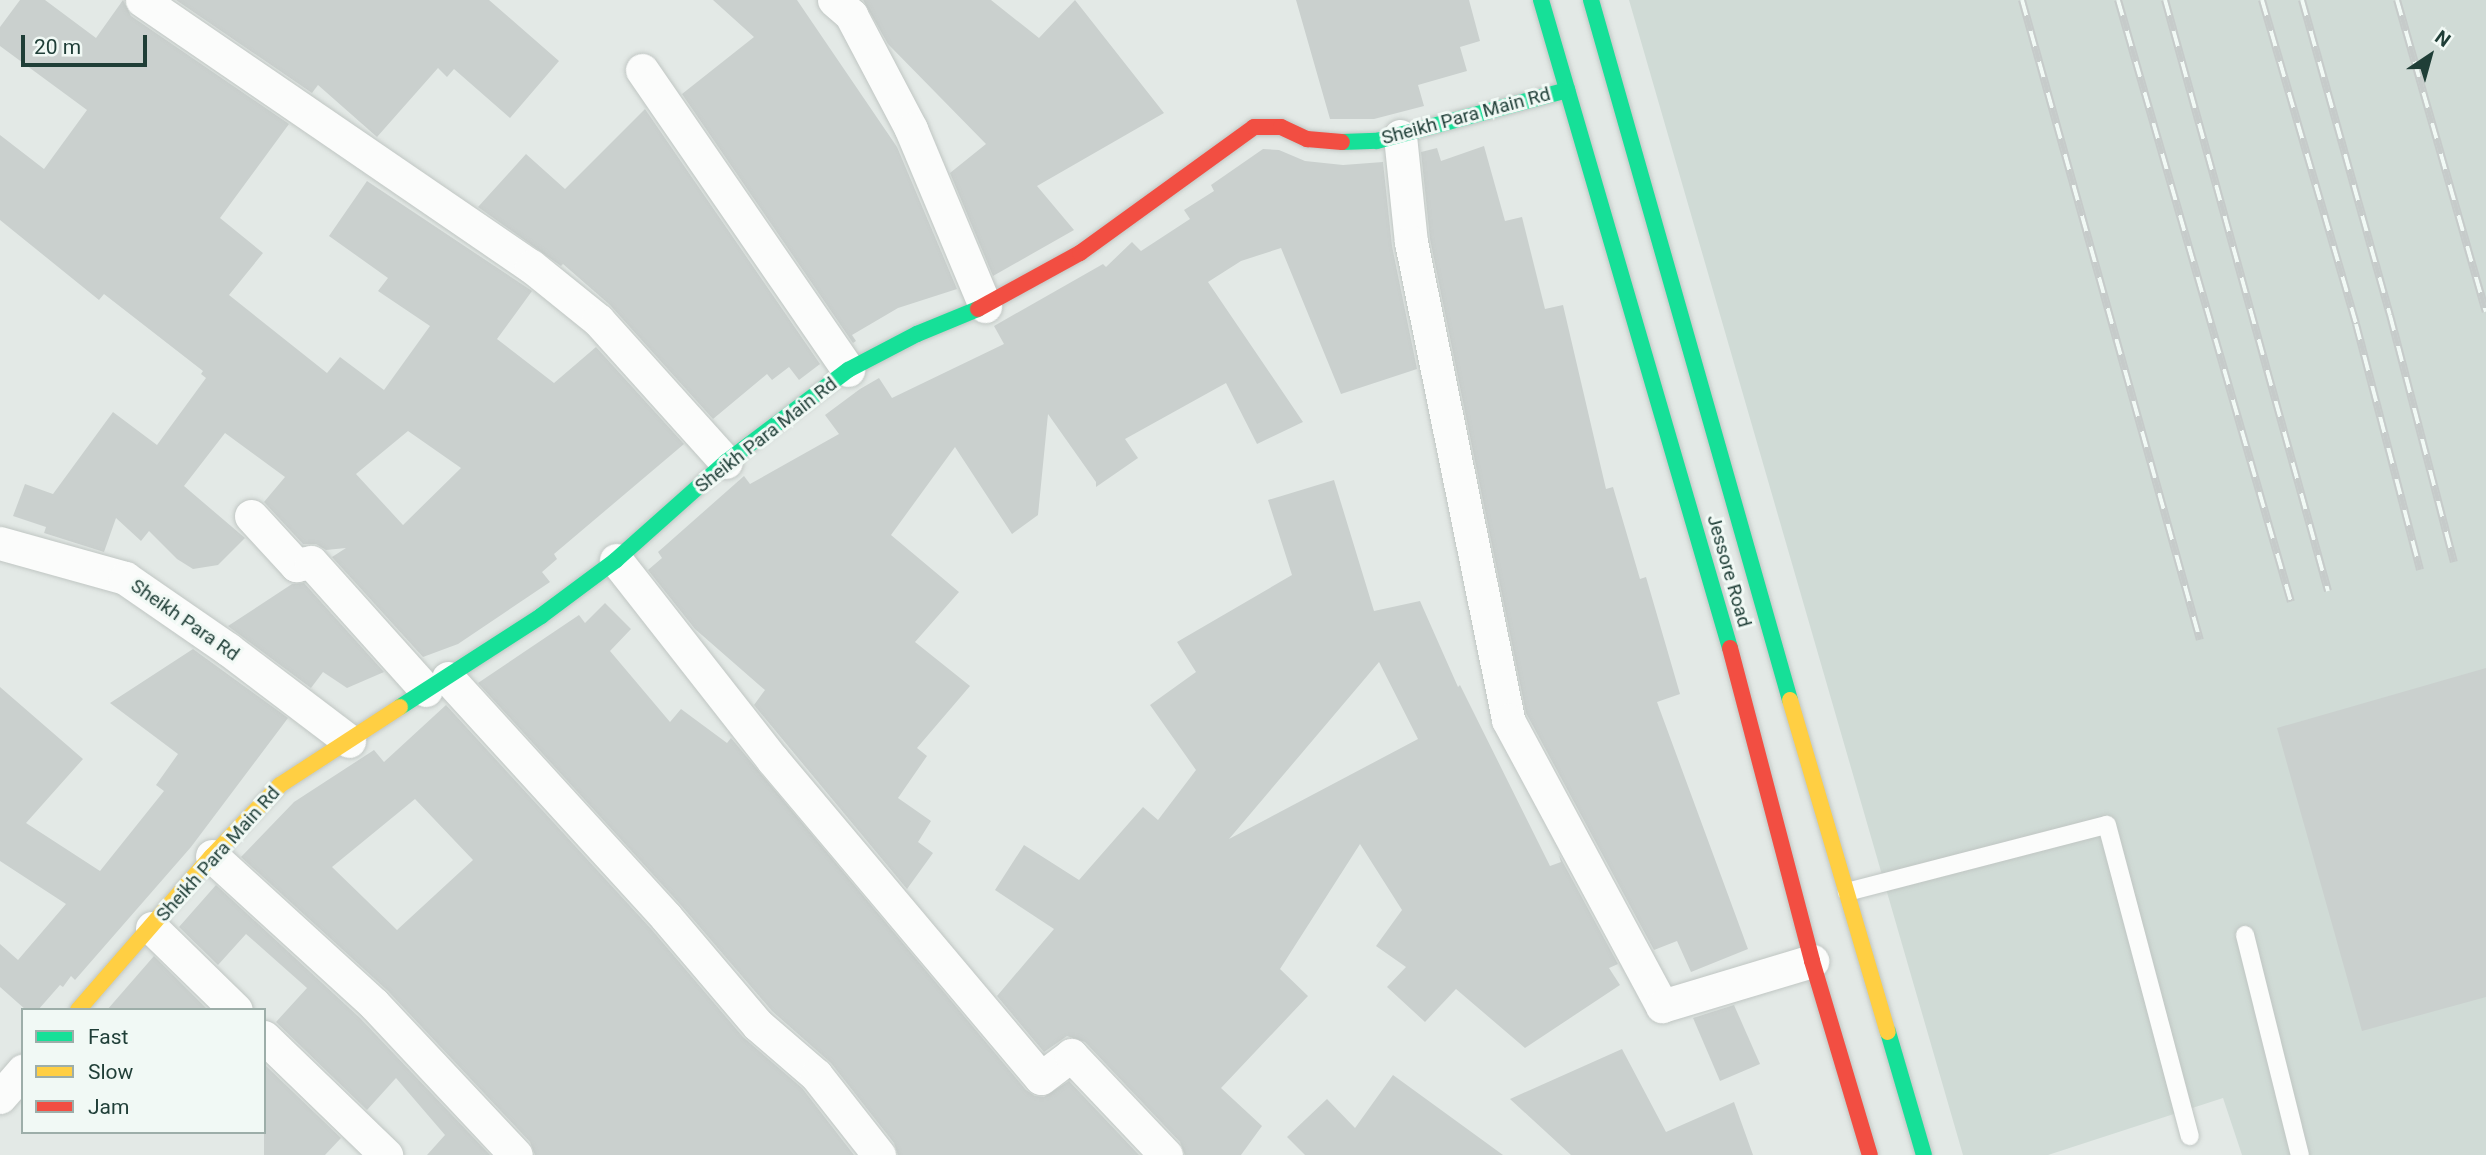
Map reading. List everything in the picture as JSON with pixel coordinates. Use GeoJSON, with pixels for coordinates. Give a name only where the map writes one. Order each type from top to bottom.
{"type":"FeatureCollection","features":[{"type":"Feature","properties":{"kind":"main road","name":"Jessore Road"},"geometry":{"type":"LineString","coordinates":[[1541,0],[1562,55],[1573,116],[1732,655],[1812,961],[1870,1155]]}},
{"type":"Feature","properties":{"kind":"main road"},"geometry":{"type":"LineString","coordinates":[[1591,0],[1608,104],[1924,1155]]}},
{"type":"Feature","properties":{"kind":"main road","name":"Sheikh Para Main Rd"},"geometry":{"type":"LineString","coordinates":[[80,1008],[212,856],[280,785],[437,684],[616,560],[726,462],[848,370],[917,334],[985,306],[1080,253],[1254,127],[1281,127],[1307,139],[1377,141],[1567,90]]}},
{"type":"Feature","properties":{"kind":"main road"},"geometry":{"type":"LineString","coordinates":[[1573,116],[1608,104]]}},
{"type":"Feature","properties":{"kind":"street"},"geometry":{"type":"LineString","coordinates":[[142,0],[531,265],[598,320],[726,462]]}},
{"type":"Feature","properties":{"kind":"street"},"geometry":{"type":"LineString","coordinates":[[834,0],[851,15],[911,129],[985,306]]}},
{"type":"Feature","properties":{"kind":"street"},"geometry":{"type":"LineString","coordinates":[[642,70],[848,370]]}},
{"type":"Feature","properties":{"kind":"street"},"geometry":{"type":"LineString","coordinates":[[1400,136],[1411,242],[1508,720],[1662,1006],[1812,961]]}},
{"type":"Feature","properties":{"kind":"street"},"geometry":{"type":"LineString","coordinates":[[251,516],[296,565],[311,562],[437,684],[666,917],[758,1025],[816,1075],[879,1155]]}},
{"type":"Feature","properties":{"kind":"street","name":"Sheikh Para Rd"},"geometry":{"type":"LineString","coordinates":[[0,543],[125,578],[228,649],[349,741]]}},
{"type":"Feature","properties":{"kind":"street"},"geometry":{"type":"LineString","coordinates":[[616,560],[772,760],[1041,1078],[1071,1055],[1166,1155]]}},
{"type":"Feature","properties":{"kind":"street"},"geometry":{"type":"LineString","coordinates":[[212,856],[374,1004],[516,1155]]}},
{"type":"Feature","properties":{"kind":"street"},"geometry":{"type":"LineString","coordinates":[[152,928],[234,1008]]}},
{"type":"Feature","properties":{"kind":"street"},"geometry":{"type":"LineString","coordinates":[[266,1039],[386,1155]]}},
{"type":"Feature","properties":{"kind":"street"},"geometry":{"type":"LineString","coordinates":[[0,1097],[21,1073]]}},
{"type":"Feature","properties":{"kind":"lane"},"geometry":{"type":"LineString","coordinates":[[1847,892],[2106,825],[2190,1136]]}},
{"type":"Feature","properties":{"kind":"lane"},"geometry":{"type":"LineString","coordinates":[[2245,935],[2300,1155]]}},
{"type":"Feature","properties":{"kind":"shaded area"},"geometry":{"type":"Polygon","coordinates":[[[1629,0],[2486,0],[2486,1155],[2242,1155],[2223,1098],[2048,1155],[1963,1155],[1629,0]]]}},
{"type":"Feature","properties":{"kind":"building"},"geometry":{"type":"Polygon","coordinates":[[[20,0],[45,0],[96,38],[123,0],[131,16],[289,124],[220,218],[263,253],[229,295],[327,373],[340,357],[384,390],[430,326],[378,291],[388,278],[329,236],[367,181],[532,291],[497,339],[554,383],[596,347],[684,444],[554,554],[557,559],[542,572],[550,582],[458,644],[423,657],[332,557],[346,548],[326,550],[316,544],[303,544],[264,502],[285,477],[225,433],[184,486],[245,538],[218,565],[193,569],[177,559],[149,531],[141,541],[116,518],[104,552],[44,533],[46,527],[13,516],[25,484],[53,494],[113,412],[157,445],[206,378],[201,374],[203,371],[104,294],[99,300],[0,220],[0,135],[44,169],[87,110],[0,46],[0,27],[20,0]],[[408,431],[356,474],[403,525],[461,468],[408,431]]]}},
{"type":"Feature","properties":{"kind":"building"},"geometry":{"type":"Polygon","coordinates":[[[176,0],[489,0],[559,61],[510,118],[454,69],[447,77],[438,68],[377,137],[318,85],[312,93],[176,0]]]}},
{"type":"Feature","properties":{"kind":"building"},"geometry":{"type":"Polygon","coordinates":[[[713,0],[797,0],[897,147],[957,289],[898,308],[852,335],[856,341],[853,343],[682,94],[754,37],[713,0]]]}},
{"type":"Feature","properties":{"kind":"building"},"geometry":{"type":"Polygon","coordinates":[[[863,0],[991,0],[1039,38],[1075,0],[1164,113],[1037,186],[1074,230],[993,276],[950,173],[986,144],[888,44],[863,0]]]}},
{"type":"Feature","properties":{"kind":"building"},"geometry":{"type":"Polygon","coordinates":[[[1296,0],[1469,0],[1480,41],[1460,47],[1467,71],[1418,85],[1424,106],[1374,119],[1330,119],[1296,0]]]}},
{"type":"Feature","properties":{"kind":"building"},"geometry":{"type":"Polygon","coordinates":[[[645,109],[820,364],[799,380],[789,367],[772,380],[767,374],[713,419],[610,305],[563,264],[561,266],[478,207],[526,154],[565,189],[645,109]]]}},
{"type":"Feature","properties":{"kind":"building"},"geometry":{"type":"Polygon","coordinates":[[[1484,146],[1505,221],[1522,217],[1545,309],[1563,305],[1606,489],[1613,487],[1640,579],[1646,577],[1680,694],[1657,702],[1748,949],[1691,972],[1677,941],[1654,950],[1526,713],[1430,239],[1421,152],[1437,148],[1441,161],[1484,146]]]}},
{"type":"Feature","properties":{"kind":"building"},"geometry":{"type":"Polygon","coordinates":[[[1263,149],[1279,150],[1305,161],[1343,165],[1383,162],[1392,246],[1417,369],[1341,394],[1281,248],[1241,261],[1208,282],[1303,422],[1257,444],[1226,383],[1125,439],[1138,458],[1096,487],[1096,482],[1048,414],[1038,515],[1012,534],[955,447],[891,535],[959,592],[915,642],[970,686],[917,748],[927,756],[898,798],[931,821],[918,842],[933,853],[907,889],[754,705],[765,690],[695,629],[648,570],[662,558],[658,552],[744,476],[750,484],[839,434],[825,415],[860,389],[879,378],[892,398],[1004,344],[994,326],[1103,264],[1106,267],[1132,242],[1141,251],[1190,219],[1184,210],[1214,191],[1211,185],[1263,149]]]}},
{"type":"Feature","properties":{"kind":"building"},"geometry":{"type":"Polygon","coordinates":[[[1334,480],[1374,611],[1420,601],[1458,687],[1460,685],[1550,866],[1561,862],[1559,855],[1618,964],[1609,968],[1620,985],[1525,1048],[1456,989],[1425,1022],[1387,987],[1406,967],[1376,946],[1402,910],[1360,844],[1280,969],[1308,996],[1221,1088],[1262,1126],[1241,1155],[1185,1155],[1180,1142],[1085,1042],[1067,1036],[1044,1052],[997,996],[1054,929],[995,890],[1024,845],[1079,880],[1143,807],[1158,820],[1196,770],[1150,705],[1196,672],[1177,642],[1292,575],[1268,500],[1334,480]],[[1379,662],[1229,839],[1418,739],[1379,662]]]}},
{"type":"Feature","properties":{"kind":"building"},"geometry":{"type":"Polygon","coordinates":[[[304,583],[384,672],[347,688],[323,672],[311,688],[228,626],[292,584],[304,583]]]}},
{"type":"Feature","properties":{"kind":"building"},"geometry":{"type":"Polygon","coordinates":[[[605,603],[631,629],[610,651],[670,722],[681,709],[727,743],[731,738],[1026,1090],[1035,1096],[1044,1097],[1069,1081],[1139,1155],[898,1155],[894,1143],[831,1063],[772,1011],[680,904],[478,683],[579,615],[585,623],[605,603]]]}},
{"type":"Feature","properties":{"kind":"building"},"geometry":{"type":"Polygon","coordinates":[[[193,649],[288,718],[191,847],[75,980],[71,976],[40,1008],[24,1008],[0,987],[0,944],[18,960],[66,904],[0,861],[0,687],[83,759],[26,823],[100,871],[164,791],[156,785],[178,754],[110,703],[193,649]]]}},
{"type":"Feature","properties":{"kind":"building"},"geometry":{"type":"Polygon","coordinates":[[[2486,668],[2486,997],[2362,1031],[2277,728],[2486,668]]]}},
{"type":"Feature","properties":{"kind":"building"},"geometry":{"type":"Polygon","coordinates":[[[446,705],[652,930],[743,1037],[802,1088],[854,1155],[535,1155],[530,1142],[388,991],[241,857],[294,802],[374,750],[384,762],[446,705]],[[415,799],[332,867],[397,930],[473,860],[415,799]]]}},
{"type":"Feature","properties":{"kind":"building"},"geometry":{"type":"Polygon","coordinates":[[[216,885],[360,1018],[490,1155],[427,1155],[445,1135],[396,1078],[367,1110],[276,1022],[307,988],[246,934],[218,965],[179,927],[216,885]]]}},
{"type":"Feature","properties":{"kind":"building"},"geometry":{"type":"Polygon","coordinates":[[[154,956],[206,1008],[109,1008],[154,956]]]}},
{"type":"Feature","properties":{"kind":"building"},"geometry":{"type":"Polygon","coordinates":[[[1734,1005],[1760,1064],[1720,1081],[1693,1018],[1734,1005]]]}},
{"type":"Feature","properties":{"kind":"building"},"geometry":{"type":"Polygon","coordinates":[[[1622,1049],[1666,1132],[1734,1102],[1753,1155],[1571,1155],[1510,1099],[1622,1049]]]}},
{"type":"Feature","properties":{"kind":"building"},"geometry":{"type":"Polygon","coordinates":[[[266,1066],[341,1138],[325,1155],[264,1155],[266,1066]]]}},
{"type":"Feature","properties":{"kind":"building"},"geometry":{"type":"Polygon","coordinates":[[[1393,1075],[1503,1155],[1305,1155],[1287,1137],[1327,1099],[1355,1128],[1393,1075]]]}},
{"type":"Feature","properties":{"kind":"railway"},"geometry":{"type":"LineString","coordinates":[[2022,0],[2200,640]]}},
{"type":"Feature","properties":{"kind":"railway"},"geometry":{"type":"LineString","coordinates":[[2118,0],[2291,602]]}},
{"type":"Feature","properties":{"kind":"railway"},"geometry":{"type":"LineString","coordinates":[[2165,0],[2328,591]]}},
{"type":"Feature","properties":{"kind":"railway"},"geometry":{"type":"LineString","coordinates":[[2262,0],[2356,324],[2420,570]]}},
{"type":"Feature","properties":{"kind":"railway"},"geometry":{"type":"LineString","coordinates":[[2302,0],[2390,315],[2454,562]]}},
{"type":"Feature","properties":{"kind":"railway"},"geometry":{"type":"LineString","coordinates":[[2397,0],[2486,312]]}},
{"type":"Feature","properties":{"kind":"traffic: fast"},"geometry":{"type":"LineString","coordinates":[[1541,0],[1730,648]]}},
{"type":"Feature","properties":{"kind":"traffic: fast"},"geometry":{"type":"LineString","coordinates":[[1591,0],[1790,700]]}},
{"type":"Feature","properties":{"kind":"traffic: fast"},"geometry":{"type":"LineString","coordinates":[[1342,142],[1377,141],[1567,90]]}},
{"type":"Feature","properties":{"kind":"traffic: fast"},"geometry":{"type":"LineString","coordinates":[[400,707],[541,616],[616,560],[726,462],[848,370],[917,334],[978,309]]}},
{"type":"Feature","properties":{"kind":"traffic: fast"},"geometry":{"type":"LineString","coordinates":[[1888,1032],[1924,1155]]}},
{"type":"Feature","properties":{"kind":"traffic: slow"},"geometry":{"type":"LineString","coordinates":[[1790,700],[1888,1032]]}},
{"type":"Feature","properties":{"kind":"traffic: slow"},"geometry":{"type":"LineString","coordinates":[[80,1008],[212,856],[280,785],[400,707]]}},
{"type":"Feature","properties":{"kind":"traffic: jam"},"geometry":{"type":"LineString","coordinates":[[978,309],[1080,253],[1254,127],[1281,127],[1307,139],[1342,142]]}},
{"type":"Feature","properties":{"kind":"traffic: jam"},"geometry":{"type":"LineString","coordinates":[[1730,648],[1812,961],[1870,1155]]}}]}
